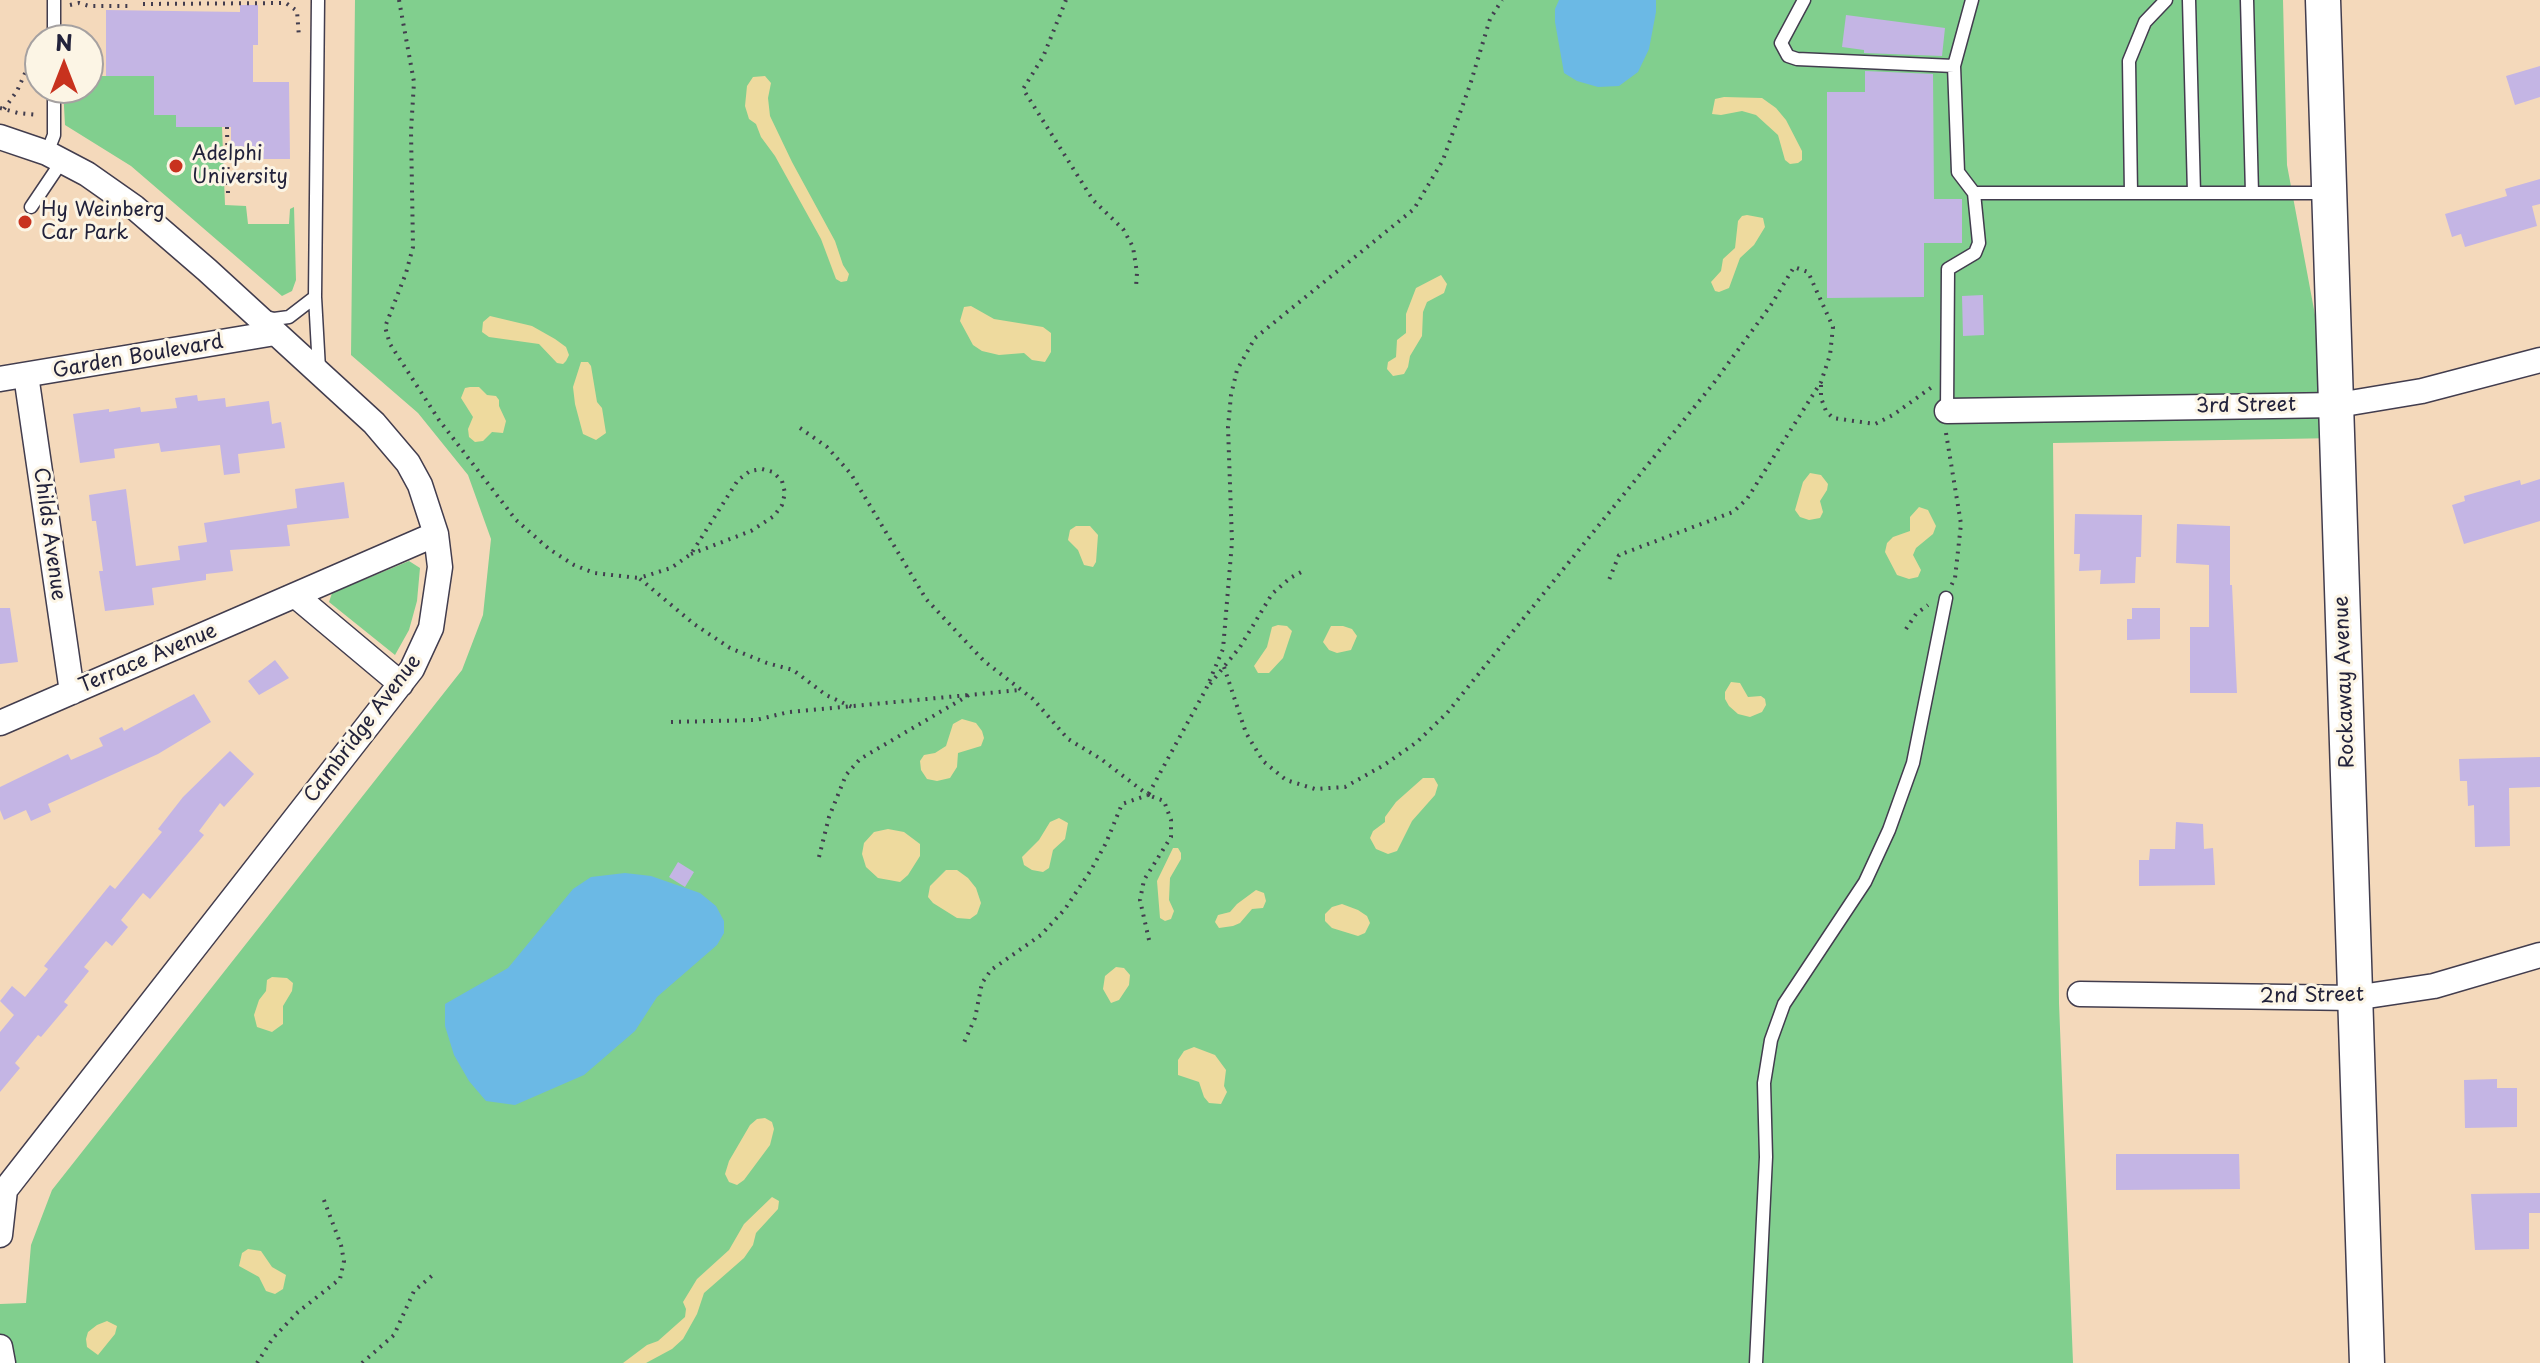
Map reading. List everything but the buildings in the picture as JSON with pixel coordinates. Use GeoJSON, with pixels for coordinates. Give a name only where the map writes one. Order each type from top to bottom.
{"type":"FeatureCollection","features":[{"type":"Feature","properties":{"kind":"main road","name":"Rockaway Avenue"},"geometry":{"type":"LineString","coordinates":[[2323,0],[2367,1363]]}},
{"type":"Feature","properties":{"kind":"street","name":"Cambridge Avenue"},"geometry":{"type":"LineString","coordinates":[[0,137],[54,157],[87,174],[134,207],[374,423],[408,463],[429,507],[440,567],[431,628],[422,652],[401,684],[2,1189],[0,1235]]}},
{"type":"Feature","properties":{"kind":"street","name":"Garden Boulevard"},"geometry":{"type":"LineString","coordinates":[[0,379],[275,333]]}},
{"type":"Feature","properties":{"kind":"street","name":"3rd Street"},"geometry":{"type":"LineString","coordinates":[[1947,411],[2338,405],[2422,391],[2540,360]]}},
{"type":"Feature","properties":{"kind":"street","name":"Childs Avenue"},"geometry":{"type":"LineString","coordinates":[[26,375],[72,692]]}},
{"type":"Feature","properties":{"kind":"street","name":"Terrace Avenue"},"geometry":{"type":"LineString","coordinates":[[0,723],[436,534]]}},
{"type":"Feature","properties":{"kind":"street"},"geometry":{"type":"LineString","coordinates":[[296,596],[401,684]]}},
{"type":"Feature","properties":{"kind":"street","name":"2nd Street"},"geometry":{"type":"LineString","coordinates":[[2080,994],[2354,998],[2434,986],[2540,955]]}},
{"type":"Feature","properties":{"kind":"street"},"geometry":{"type":"LineString","coordinates":[[0,1347],[3,1363]]}},
{"type":"Feature","properties":{"kind":"lane"},"geometry":{"type":"LineString","coordinates":[[54,0],[54,24]]}},
{"type":"Feature","properties":{"kind":"lane"},"geometry":{"type":"LineString","coordinates":[[318,0],[315,297],[319,373]]}},
{"type":"Feature","properties":{"kind":"lane"},"geometry":{"type":"LineString","coordinates":[[1804,0],[1781,43],[1788,56],[1797,59],[1954,66]]}},
{"type":"Feature","properties":{"kind":"lane"},"geometry":{"type":"LineString","coordinates":[[1947,411],[1948,269],[1975,253],[1979,243],[1974,193],[1958,172],[1954,66],[1972,0]]}},
{"type":"Feature","properties":{"kind":"lane"},"geometry":{"type":"LineString","coordinates":[[2131,193],[2129,61],[2145,22],[2166,0]]}},
{"type":"Feature","properties":{"kind":"lane"},"geometry":{"type":"LineString","coordinates":[[2189,0],[2194,193]]}},
{"type":"Feature","properties":{"kind":"lane"},"geometry":{"type":"LineString","coordinates":[[2247,0],[2252,193]]}},
{"type":"Feature","properties":{"kind":"lane"},"geometry":{"type":"LineString","coordinates":[[31,207],[54,157],[54,104]]}},
{"type":"Feature","properties":{"kind":"lane"},"geometry":{"type":"LineString","coordinates":[[1974,193],[2331,193]]}},
{"type":"Feature","properties":{"kind":"lane"},"geometry":{"type":"LineString","coordinates":[[255,314],[274,319],[289,317],[315,297]]}},
{"type":"Feature","properties":{"kind":"lane"},"geometry":{"type":"LineString","coordinates":[[1756,1363],[1765,1187],[1764,1083],[1771,1040],[1784,1004],[1865,882],[1889,830],[1913,763],[1946,598]]}},
{"type":"Feature","properties":{"kind":"path"},"geometry":{"type":"LineString","coordinates":[[399,0],[414,82],[411,131],[413,247],[385,327],[390,344],[439,420],[516,520],[549,549],[594,573],[639,578],[671,568],[691,554],[751,531],[774,516],[782,505],[785,493],[782,481],[773,472],[750,471],[738,480],[691,554]]}},
{"type":"Feature","properties":{"kind":"path"},"geometry":{"type":"LineString","coordinates":[[1066,0],[1043,57],[1023,89],[1055,139],[1060,153],[1093,200],[1123,229],[1133,247],[1136,287]]}},
{"type":"Feature","properties":{"kind":"path"},"geometry":{"type":"LineString","coordinates":[[962,1047],[975,1018],[982,983],[991,970],[1041,935],[1065,909],[1106,843],[1122,804],[1148,795],[1206,689],[1223,649],[1232,542],[1228,427],[1237,370],[1255,338],[1414,209],[1443,160],[1490,19],[1502,0]]}},
{"type":"Feature","properties":{"kind":"path"},"geometry":{"type":"LineString","coordinates":[[143,4],[286,3],[297,11],[299,47]]}},
{"type":"Feature","properties":{"kind":"path"},"geometry":{"type":"LineString","coordinates":[[70,5],[128,6]]}},
{"type":"Feature","properties":{"kind":"path"},"geometry":{"type":"LineString","coordinates":[[2,109],[17,91],[24,75]]}},
{"type":"Feature","properties":{"kind":"path"},"geometry":{"type":"LineString","coordinates":[[2,109],[39,115]]}},
{"type":"Feature","properties":{"kind":"path"},"geometry":{"type":"LineString","coordinates":[[227,127],[228,194]]}},
{"type":"Feature","properties":{"kind":"path"},"geometry":{"type":"LineString","coordinates":[[1224,667],[1246,733],[1263,761],[1286,780],[1315,789],[1345,787],[1384,765],[1417,742],[1447,713],[1713,384],[1771,305],[1794,267],[1808,272],[1833,327],[1830,355],[1821,382],[1747,499],[1733,512],[1619,555],[1609,580]]}},
{"type":"Feature","properties":{"kind":"path"},"geometry":{"type":"LineString","coordinates":[[1821,382],[1821,398],[1826,411],[1833,418],[1875,424],[1893,415],[1924,391],[1947,381]]}},
{"type":"Feature","properties":{"kind":"path"},"geometry":{"type":"LineString","coordinates":[[1906,629],[1916,614],[1934,600],[1946,598],[1955,578],[1961,524],[1946,438],[1947,411]]}},
{"type":"Feature","properties":{"kind":"path"},"geometry":{"type":"LineString","coordinates":[[800,428],[827,447],[851,474],[926,599],[984,661],[1033,699],[1068,739],[1121,773],[1148,795],[1164,801],[1171,820],[1171,837],[1144,880],[1140,900],[1149,940]]}},
{"type":"Feature","properties":{"kind":"path"},"geometry":{"type":"LineString","coordinates":[[1206,689],[1272,594],[1305,570]]}},
{"type":"Feature","properties":{"kind":"path"},"geometry":{"type":"LineString","coordinates":[[639,578],[694,624],[730,648],[793,670],[826,695],[852,707]]}},
{"type":"Feature","properties":{"kind":"path"},"geometry":{"type":"LineString","coordinates":[[671,722],[756,720],[789,712],[1019,690]]}},
{"type":"Feature","properties":{"kind":"path"},"geometry":{"type":"LineString","coordinates":[[819,857],[829,817],[846,775],[860,759],[969,695]]}},
{"type":"Feature","properties":{"kind":"path"},"geometry":{"type":"LineString","coordinates":[[257,1363],[281,1329],[340,1279],[344,1261],[341,1245],[322,1195]]}},
{"type":"Feature","properties":{"kind":"path"},"geometry":{"type":"LineString","coordinates":[[362,1363],[394,1335],[414,1291],[434,1274]]}},
{"type":"Feature","properties":{"kind":"green space"},"geometry":{"type":"Polygon","coordinates":[[[355,0],[2283,0],[2287,165],[2338,438],[2053,443],[2059,1003],[2073,1363],[0,1363],[0,1304],[26,1303],[31,1245],[52,1190],[462,670],[483,615],[491,539],[468,475],[418,413],[351,355],[355,0]]]}},
{"type":"Feature","properties":{"kind":"green space"},"geometry":{"type":"Polygon","coordinates":[[[104,76],[154,76],[154,115],[176,115],[177,127],[222,127],[225,205],[246,206],[248,224],[289,224],[290,209],[294,207],[296,280],[292,291],[282,296],[131,166],[65,125],[64,104],[104,104],[104,76]]]}},
{"type":"Feature","properties":{"kind":"green space"},"geometry":{"type":"Polygon","coordinates":[[[409,561],[420,568],[417,601],[409,630],[395,655],[329,602],[332,593],[409,561]]]}},
{"type":"Feature","properties":{"kind":"sand"},"geometry":{"type":"Polygon","coordinates":[[[765,76],[771,83],[768,98],[770,116],[835,241],[849,274],[847,281],[836,279],[821,239],[756,124],[749,119],[745,106],[747,86],[753,77],[765,76]]]}},
{"type":"Feature","properties":{"kind":"sand"},"geometry":{"type":"Polygon","coordinates":[[[1762,98],[1776,108],[1802,151],[1802,160],[1790,164],[1785,160],[1778,135],[1756,115],[1742,111],[1712,114],[1715,99],[1762,98]]]}},
{"type":"Feature","properties":{"kind":"sand"},"geometry":{"type":"Polygon","coordinates":[[[1747,215],[1763,218],[1765,227],[1754,245],[1740,258],[1729,288],[1715,291],[1711,282],[1721,271],[1723,259],[1735,248],[1738,221],[1747,215]]]}},
{"type":"Feature","properties":{"kind":"sand"},"geometry":{"type":"Polygon","coordinates":[[[1441,275],[1447,284],[1444,293],[1427,302],[1423,312],[1422,336],[1410,356],[1408,367],[1404,374],[1393,376],[1387,369],[1388,362],[1396,357],[1397,340],[1406,333],[1406,314],[1416,288],[1441,275]]]}},
{"type":"Feature","properties":{"kind":"sand"},"geometry":{"type":"Polygon","coordinates":[[[971,306],[994,319],[1043,327],[1051,333],[1051,352],[1045,362],[1032,360],[1024,353],[999,355],[973,345],[960,321],[964,307],[971,306]]]}},
{"type":"Feature","properties":{"kind":"sand"},"geometry":{"type":"Polygon","coordinates":[[[490,316],[532,326],[555,339],[566,347],[569,355],[566,361],[557,363],[539,344],[489,337],[482,332],[483,322],[490,316]]]}},
{"type":"Feature","properties":{"kind":"sand"},"geometry":{"type":"Polygon","coordinates":[[[581,362],[588,362],[591,366],[597,402],[602,408],[606,433],[596,440],[583,434],[575,404],[573,387],[581,362]]]}},
{"type":"Feature","properties":{"kind":"sand"},"geometry":{"type":"Polygon","coordinates":[[[479,387],[499,400],[506,421],[503,433],[492,432],[483,441],[475,442],[469,437],[468,429],[473,417],[461,398],[465,388],[479,387]]]}},
{"type":"Feature","properties":{"kind":"sand"},"geometry":{"type":"Polygon","coordinates":[[[1810,473],[1821,475],[1828,484],[1820,501],[1823,512],[1820,518],[1809,520],[1800,517],[1795,510],[1803,482],[1810,473]]]}},
{"type":"Feature","properties":{"kind":"sand"},"geometry":{"type":"Polygon","coordinates":[[[1919,507],[1928,510],[1936,526],[1933,534],[1916,548],[1913,555],[1921,570],[1918,577],[1909,579],[1897,575],[1885,552],[1887,543],[1893,537],[1910,531],[1910,517],[1919,507]]]}},
{"type":"Feature","properties":{"kind":"sand"},"geometry":{"type":"Polygon","coordinates":[[[1076,526],[1090,526],[1098,535],[1093,567],[1084,565],[1078,550],[1068,540],[1070,530],[1076,526]]]}},
{"type":"Feature","properties":{"kind":"sand"},"geometry":{"type":"Polygon","coordinates":[[[1287,626],[1292,631],[1283,658],[1269,673],[1258,673],[1254,666],[1267,647],[1272,627],[1287,626]]]}},
{"type":"Feature","properties":{"kind":"sand"},"geometry":{"type":"Polygon","coordinates":[[[1331,626],[1352,629],[1357,636],[1351,650],[1337,653],[1329,650],[1323,642],[1331,626]]]}},
{"type":"Feature","properties":{"kind":"sand"},"geometry":{"type":"Polygon","coordinates":[[[1731,682],[1740,683],[1748,697],[1761,696],[1765,699],[1762,712],[1750,717],[1738,714],[1729,706],[1725,692],[1731,682]]]}},
{"type":"Feature","properties":{"kind":"sand"},"geometry":{"type":"Polygon","coordinates":[[[962,719],[976,723],[982,731],[984,738],[981,746],[958,753],[957,767],[950,778],[937,781],[927,779],[920,761],[924,755],[946,746],[953,724],[962,719]]]}},
{"type":"Feature","properties":{"kind":"sand"},"geometry":{"type":"Polygon","coordinates":[[[1423,778],[1434,778],[1438,785],[1435,795],[1412,821],[1397,851],[1388,854],[1376,849],[1370,838],[1373,831],[1385,822],[1385,817],[1396,802],[1423,778]]]}},
{"type":"Feature","properties":{"kind":"sand"},"geometry":{"type":"Polygon","coordinates":[[[1059,818],[1068,823],[1065,839],[1053,850],[1049,868],[1043,872],[1024,865],[1022,857],[1039,840],[1050,822],[1059,818]]]}},
{"type":"Feature","properties":{"kind":"sand"},"geometry":{"type":"Polygon","coordinates":[[[888,829],[904,832],[920,844],[920,856],[900,882],[878,878],[866,867],[862,854],[864,843],[874,832],[888,829]]]}},
{"type":"Feature","properties":{"kind":"sand"},"geometry":{"type":"Polygon","coordinates":[[[1173,848],[1178,848],[1181,859],[1170,878],[1169,900],[1174,911],[1171,919],[1165,921],[1160,918],[1157,881],[1173,848]]]}},
{"type":"Feature","properties":{"kind":"sand"},"geometry":{"type":"Polygon","coordinates":[[[946,870],[957,870],[976,888],[981,903],[977,914],[970,919],[957,918],[928,897],[930,886],[946,870]]]}},
{"type":"Feature","properties":{"kind":"sand"},"geometry":{"type":"Polygon","coordinates":[[[1256,890],[1264,893],[1266,901],[1263,908],[1252,909],[1240,923],[1219,928],[1215,922],[1218,915],[1230,912],[1256,890]]]}},
{"type":"Feature","properties":{"kind":"sand"},"geometry":{"type":"Polygon","coordinates":[[[1342,904],[1367,916],[1370,923],[1365,933],[1358,936],[1332,928],[1325,921],[1325,914],[1332,907],[1342,904]]]}},
{"type":"Feature","properties":{"kind":"sand"},"geometry":{"type":"Polygon","coordinates":[[[1116,967],[1124,968],[1130,975],[1129,985],[1119,1000],[1111,1003],[1103,989],[1105,976],[1116,967]]]}},
{"type":"Feature","properties":{"kind":"sand"},"geometry":{"type":"Polygon","coordinates":[[[272,977],[287,978],[293,983],[283,1006],[283,1024],[272,1032],[257,1027],[254,1015],[266,991],[267,980],[272,977]]]}},
{"type":"Feature","properties":{"kind":"sand"},"geometry":{"type":"Polygon","coordinates":[[[1194,1047],[1215,1055],[1226,1070],[1224,1086],[1227,1092],[1221,1104],[1209,1103],[1199,1082],[1178,1075],[1178,1060],[1184,1051],[1194,1047]]]}},
{"type":"Feature","properties":{"kind":"sand"},"geometry":{"type":"Polygon","coordinates":[[[765,1118],[772,1122],[774,1129],[770,1145],[744,1180],[737,1185],[729,1182],[725,1174],[729,1161],[750,1125],[757,1119],[765,1118]]]}},
{"type":"Feature","properties":{"kind":"sand"},"geometry":{"type":"Polygon","coordinates":[[[772,1197],[779,1201],[778,1209],[756,1233],[753,1245],[744,1258],[704,1293],[683,1339],[672,1349],[646,1363],[623,1363],[647,1345],[658,1341],[685,1317],[683,1302],[697,1279],[729,1250],[744,1224],[772,1197]]]}},
{"type":"Feature","properties":{"kind":"sand"},"geometry":{"type":"Polygon","coordinates":[[[248,1249],[261,1251],[272,1267],[286,1275],[283,1289],[275,1294],[266,1291],[259,1277],[239,1266],[242,1253],[248,1249]]]}},
{"type":"Feature","properties":{"kind":"sand"},"geometry":{"type":"Polygon","coordinates":[[[107,1321],[117,1326],[115,1334],[98,1355],[87,1347],[86,1339],[88,1332],[107,1321]]]}},
{"type":"Feature","properties":{"kind":"water"},"geometry":{"type":"Polygon","coordinates":[[[1559,0],[1656,0],[1649,49],[1638,72],[1619,86],[1598,87],[1577,81],[1564,73],[1555,22],[1559,0]]]}},
{"type":"Feature","properties":{"kind":"water"},"geometry":{"type":"Polygon","coordinates":[[[625,873],[651,876],[700,893],[716,906],[724,921],[724,933],[717,945],[657,997],[635,1031],[584,1075],[515,1105],[486,1101],[469,1081],[454,1055],[445,1026],[445,1004],[508,968],[573,889],[591,877],[625,873]]]}},
{"type":"Feature","properties":{"kind":"place","name":"Adelphi University"},"geometry":{"type":"Point","coordinates":[176,166]}},
{"type":"Feature","properties":{"kind":"place","name":"Hy Weinberg Car Park"},"geometry":{"type":"Point","coordinates":[25,222]}}]}
